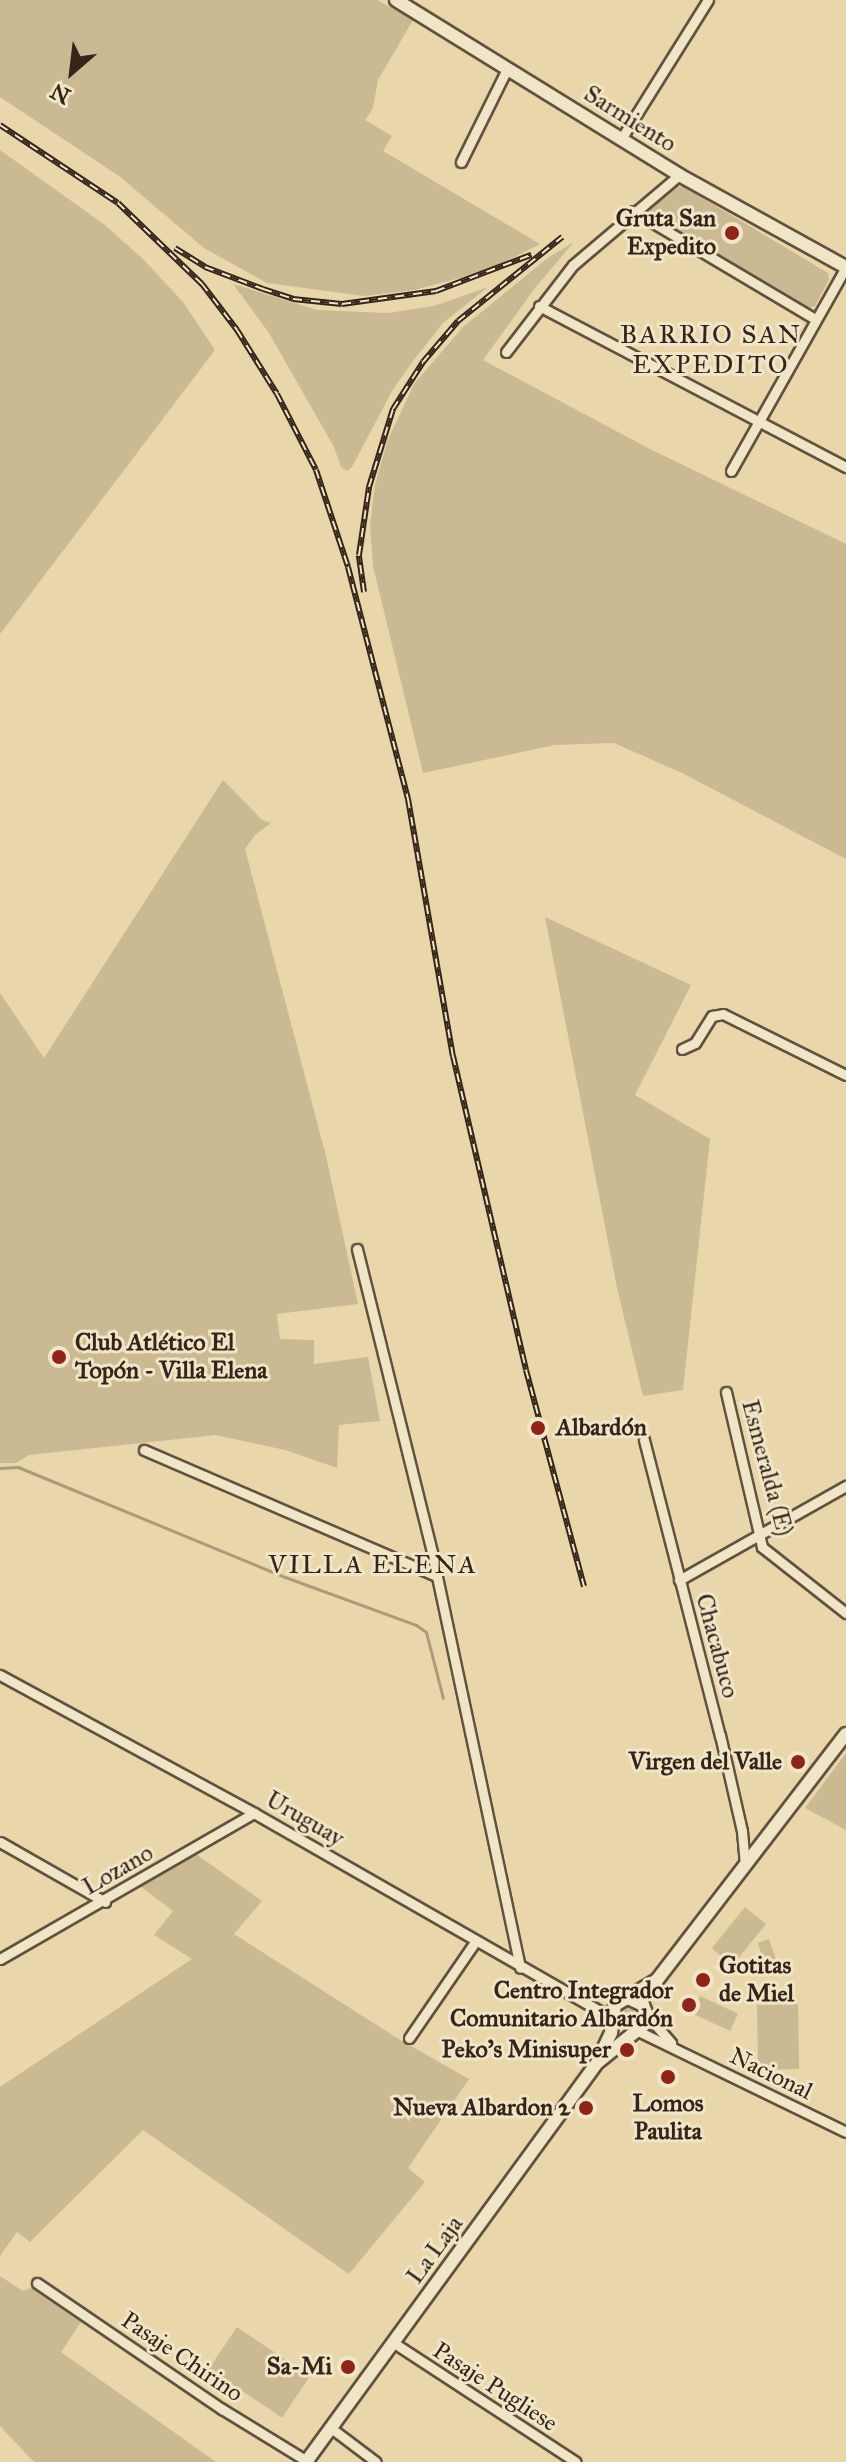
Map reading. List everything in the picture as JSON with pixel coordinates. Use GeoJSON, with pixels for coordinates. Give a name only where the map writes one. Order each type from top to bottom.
{"type":"FeatureCollection","features":[{"type":"Feature","properties":{"kind":"main road","name":"Sarmiento"},"geometry":{"type":"LineString","coordinates":[[396,0],[679,175],[846,267]]}},
{"type":"Feature","properties":{"kind":"main road"},"geometry":{"type":"LineString","coordinates":[[657,1980],[625,2000],[613,2020],[618,2029],[636,2032],[657,1980],[846,1734]]}},
{"type":"Feature","properties":{"kind":"main road"},"geometry":{"type":"LineString","coordinates":[[625,2000],[643,2005],[646,2013]]}},
{"type":"Feature","properties":{"kind":"main road","name":"La Laja"},"geometry":{"type":"LineString","coordinates":[[598,2062],[613,2020]]}},
{"type":"Feature","properties":{"kind":"main road","name":"La Laja"},"geometry":{"type":"LineString","coordinates":[[306,2461],[598,2062],[610,2049],[636,2032]]}},
{"type":"Feature","properties":{"kind":"street"},"geometry":{"type":"LineString","coordinates":[[621,139],[708,0]]}},
{"type":"Feature","properties":{"kind":"street"},"geometry":{"type":"LineString","coordinates":[[461,162],[507,69]]}},
{"type":"Feature","properties":{"kind":"street"},"geometry":{"type":"LineString","coordinates":[[506,352],[573,265],[679,175]]}},
{"type":"Feature","properties":{"kind":"street"},"geometry":{"type":"LineString","coordinates":[[633,211],[815,319]]}},
{"type":"Feature","properties":{"kind":"street"},"geometry":{"type":"LineString","coordinates":[[731,471],[846,267]]}},
{"type":"Feature","properties":{"kind":"street"},"geometry":{"type":"LineString","coordinates":[[539,306],[846,467]]}},
{"type":"Feature","properties":{"kind":"street"},"geometry":{"type":"LineString","coordinates":[[682,1049],[695,1043],[712,1016],[723,1014],[846,1075]]}},
{"type":"Feature","properties":{"kind":"street"},"geometry":{"type":"LineString","coordinates":[[357,1249],[436,1576],[520,1968]]}},
{"type":"Feature","properties":{"kind":"street","name":"Esmeralda (E)"},"geometry":{"type":"LineString","coordinates":[[726,1392],[762,1547],[846,1613]]}},
{"type":"Feature","properties":{"kind":"street","name":"Chacabuco"},"geometry":{"type":"LineString","coordinates":[[644,1440],[720,1735],[742,1831],[745,1863]]}},
{"type":"Feature","properties":{"kind":"street"},"geometry":{"type":"LineString","coordinates":[[144,1450],[436,1576]]}},
{"type":"Feature","properties":{"kind":"street"},"geometry":{"type":"LineString","coordinates":[[679,1580],[846,1486]]}},
{"type":"Feature","properties":{"kind":"street","name":"Uruguay"},"geometry":{"type":"LineString","coordinates":[[0,1675],[254,1813],[613,2020]]}},
{"type":"Feature","properties":{"kind":"street","name":"Lozano"},"geometry":{"type":"LineString","coordinates":[[0,1959],[105,1902],[254,1813]]}},
{"type":"Feature","properties":{"kind":"street"},"geometry":{"type":"LineString","coordinates":[[0,1842],[105,1902]]}},
{"type":"Feature","properties":{"kind":"street"},"geometry":{"type":"LineString","coordinates":[[409,2038],[475,1942]]}},
{"type":"Feature","properties":{"kind":"street"},"geometry":{"type":"LineString","coordinates":[[587,2003],[625,2000]]}},
{"type":"Feature","properties":{"kind":"street","name":"Nacional"},"geometry":{"type":"LineString","coordinates":[[646,2013],[680,2050]]}},
{"type":"Feature","properties":{"kind":"street","name":"Nacional"},"geometry":{"type":"LineString","coordinates":[[636,2032],[680,2050],[846,2132]]}},
{"type":"Feature","properties":{"kind":"street","name":"Pasaje Chirino"},"geometry":{"type":"LineString","coordinates":[[37,2283],[222,2409],[306,2461]]}},
{"type":"Feature","properties":{"kind":"street","name":"Pasaje Pugliese"},"geometry":{"type":"LineString","coordinates":[[394,2343],[576,2462]]}},
{"type":"Feature","properties":{"kind":"street"},"geometry":{"type":"LineString","coordinates":[[331,2428],[376,2462]]}},
{"type":"Feature","properties":{"kind":"shaded area"},"geometry":{"type":"Polygon","coordinates":[[[0,0],[377,0],[413,20],[378,80],[373,108],[365,120],[392,136],[383,151],[540,244],[487,271],[414,290],[364,296],[267,283],[204,248],[119,176],[0,97],[0,0]]]}},
{"type":"Feature","properties":{"kind":"shaded area"},"geometry":{"type":"Polygon","coordinates":[[[0,150],[105,225],[143,259],[183,302],[215,350],[0,634],[0,150]]]}},
{"type":"Feature","properties":{"kind":"shaded area"},"geometry":{"type":"Polygon","coordinates":[[[677,187],[684,187],[828,273],[829,280],[815,306],[806,309],[648,216],[648,212],[677,187]]]}},
{"type":"Feature","properties":{"kind":"shaded area"},"geometry":{"type":"Polygon","coordinates":[[[574,242],[535,288],[483,360],[648,448],[846,544],[846,859],[682,773],[614,743],[555,745],[423,773],[373,566],[370,526],[375,485],[387,442],[414,384],[463,327],[549,257],[574,242]]]}},
{"type":"Feature","properties":{"kind":"shaded area"},"geometry":{"type":"Polygon","coordinates":[[[233,284],[317,310],[388,313],[434,306],[488,287],[443,323],[413,361],[392,391],[347,471],[341,467],[334,447],[269,333],[233,284]]]}},
{"type":"Feature","properties":{"kind":"shaded area"},"geometry":{"type":"Polygon","coordinates":[[[223,780],[262,820],[271,823],[255,835],[245,849],[326,1156],[358,1304],[277,1314],[280,1339],[314,1340],[314,1364],[368,1357],[380,1421],[339,1425],[337,1468],[285,1450],[216,1435],[29,1455],[16,1463],[0,1463],[0,993],[44,1058],[223,780]]]}},
{"type":"Feature","properties":{"kind":"shaded area"},"geometry":{"type":"Polygon","coordinates":[[[545,917],[691,985],[635,1095],[710,1139],[683,1390],[643,1396],[617,1288],[545,917]]]}},
{"type":"Feature","properties":{"kind":"shaded area"},"geometry":{"type":"Polygon","coordinates":[[[846,1753],[846,1830],[805,1808],[846,1753]]]}},
{"type":"Feature","properties":{"kind":"shaded area"},"geometry":{"type":"Polygon","coordinates":[[[196,1854],[262,1901],[234,1934],[397,2038],[469,2079],[408,2168],[425,2182],[349,2274],[143,2130],[30,2242],[17,2232],[0,2256],[0,2087],[192,1959],[154,1935],[173,1911],[140,1886],[196,1854]]]}},
{"type":"Feature","properties":{"kind":"shaded area"},"geometry":{"type":"Polygon","coordinates":[[[745,1907],[766,1924],[733,1965],[712,1948],[745,1907]]]}},
{"type":"Feature","properties":{"kind":"shaded area"},"geometry":{"type":"Polygon","coordinates":[[[769,1939],[777,1962],[765,1966],[758,1943],[769,1939]]]}},
{"type":"Feature","properties":{"kind":"shaded area"},"geometry":{"type":"Polygon","coordinates":[[[700,1996],[738,2014],[730,2031],[692,2013],[700,1996]]]}},
{"type":"Feature","properties":{"kind":"shaded area"},"geometry":{"type":"Polygon","coordinates":[[[798,2004],[799,2069],[758,2070],[757,2005],[798,2004]]]}},
{"type":"Feature","properties":{"kind":"shaded area"},"geometry":{"type":"Polygon","coordinates":[[[628,2005],[636,2009],[640,2017],[636,2025],[628,2029],[620,2025],[616,2017],[620,2009],[628,2005]]]}},
{"type":"Feature","properties":{"kind":"shaded area"},"geometry":{"type":"Polygon","coordinates":[[[0,2276],[23,2291],[31,2288],[81,2322],[61,2352],[216,2462],[34,2462],[0,2426],[0,2276]]]}},
{"type":"Feature","properties":{"kind":"shaded area"},"geometry":{"type":"Polygon","coordinates":[[[237,2327],[310,2376],[282,2418],[209,2368],[237,2327]]]}},
{"type":"Feature","properties":{"kind":"waterway"},"geometry":{"type":"LineString","coordinates":[[0,1468],[18,1467],[285,1577],[416,1625],[426,1632],[443,1698]]}},
{"type":"Feature","properties":{"kind":"railway"},"geometry":{"type":"LineString","coordinates":[[0,125],[118,203],[202,284],[237,330],[277,394],[316,470],[348,567],[408,799],[453,1056],[526,1370],[584,1586]]}},
{"type":"Feature","properties":{"kind":"railway"},"geometry":{"type":"LineString","coordinates":[[364,592],[359,555],[369,487],[393,409],[423,362],[458,321],[562,237]]}},
{"type":"Feature","properties":{"kind":"railway"},"geometry":{"type":"LineString","coordinates":[[175,248],[205,267],[263,289],[293,299],[342,304],[436,291],[531,255]]}},
{"type":"Feature","properties":{"kind":"place","name":"Gruta San Expedito"},"geometry":{"type":"Point","coordinates":[732,233]}},
{"type":"Feature","properties":{"kind":"place","name":"Club Atlético El Topón - Villa Elena"},"geometry":{"type":"Point","coordinates":[59,1357]}},
{"type":"Feature","properties":{"kind":"place","name":"Albardón"},"geometry":{"type":"Point","coordinates":[538,1428]}},
{"type":"Feature","properties":{"kind":"place","name":"Virgen del Valle"},"geometry":{"type":"Point","coordinates":[798,1762]}},
{"type":"Feature","properties":{"kind":"place","name":"Gotitas de Miel"},"geometry":{"type":"Point","coordinates":[703,1980]}},
{"type":"Feature","properties":{"kind":"place","name":"Centro Integrador Comunitario Albardón"},"geometry":{"type":"Point","coordinates":[689,2005]}},
{"type":"Feature","properties":{"kind":"place","name":"Peko's Minisuper"},"geometry":{"type":"Point","coordinates":[627,2050]}},
{"type":"Feature","properties":{"kind":"place","name":"Lomos Paulita"},"geometry":{"type":"Point","coordinates":[668,2077]}},
{"type":"Feature","properties":{"kind":"place","name":"Nueva Albardon 2"},"geometry":{"type":"Point","coordinates":[586,2108]}},
{"type":"Feature","properties":{"kind":"place","name":"Sa-Mi"},"geometry":{"type":"Point","coordinates":[348,2367]}},
{"type":"Feature","properties":{"kind":"district","name":"BARRIO SAN EXPEDITO"},"geometry":{"type":"Point","coordinates":[711,350]}},
{"type":"Feature","properties":{"kind":"district","name":"VILLA ELENA"},"geometry":{"type":"Point","coordinates":[373,1565]}}]}
